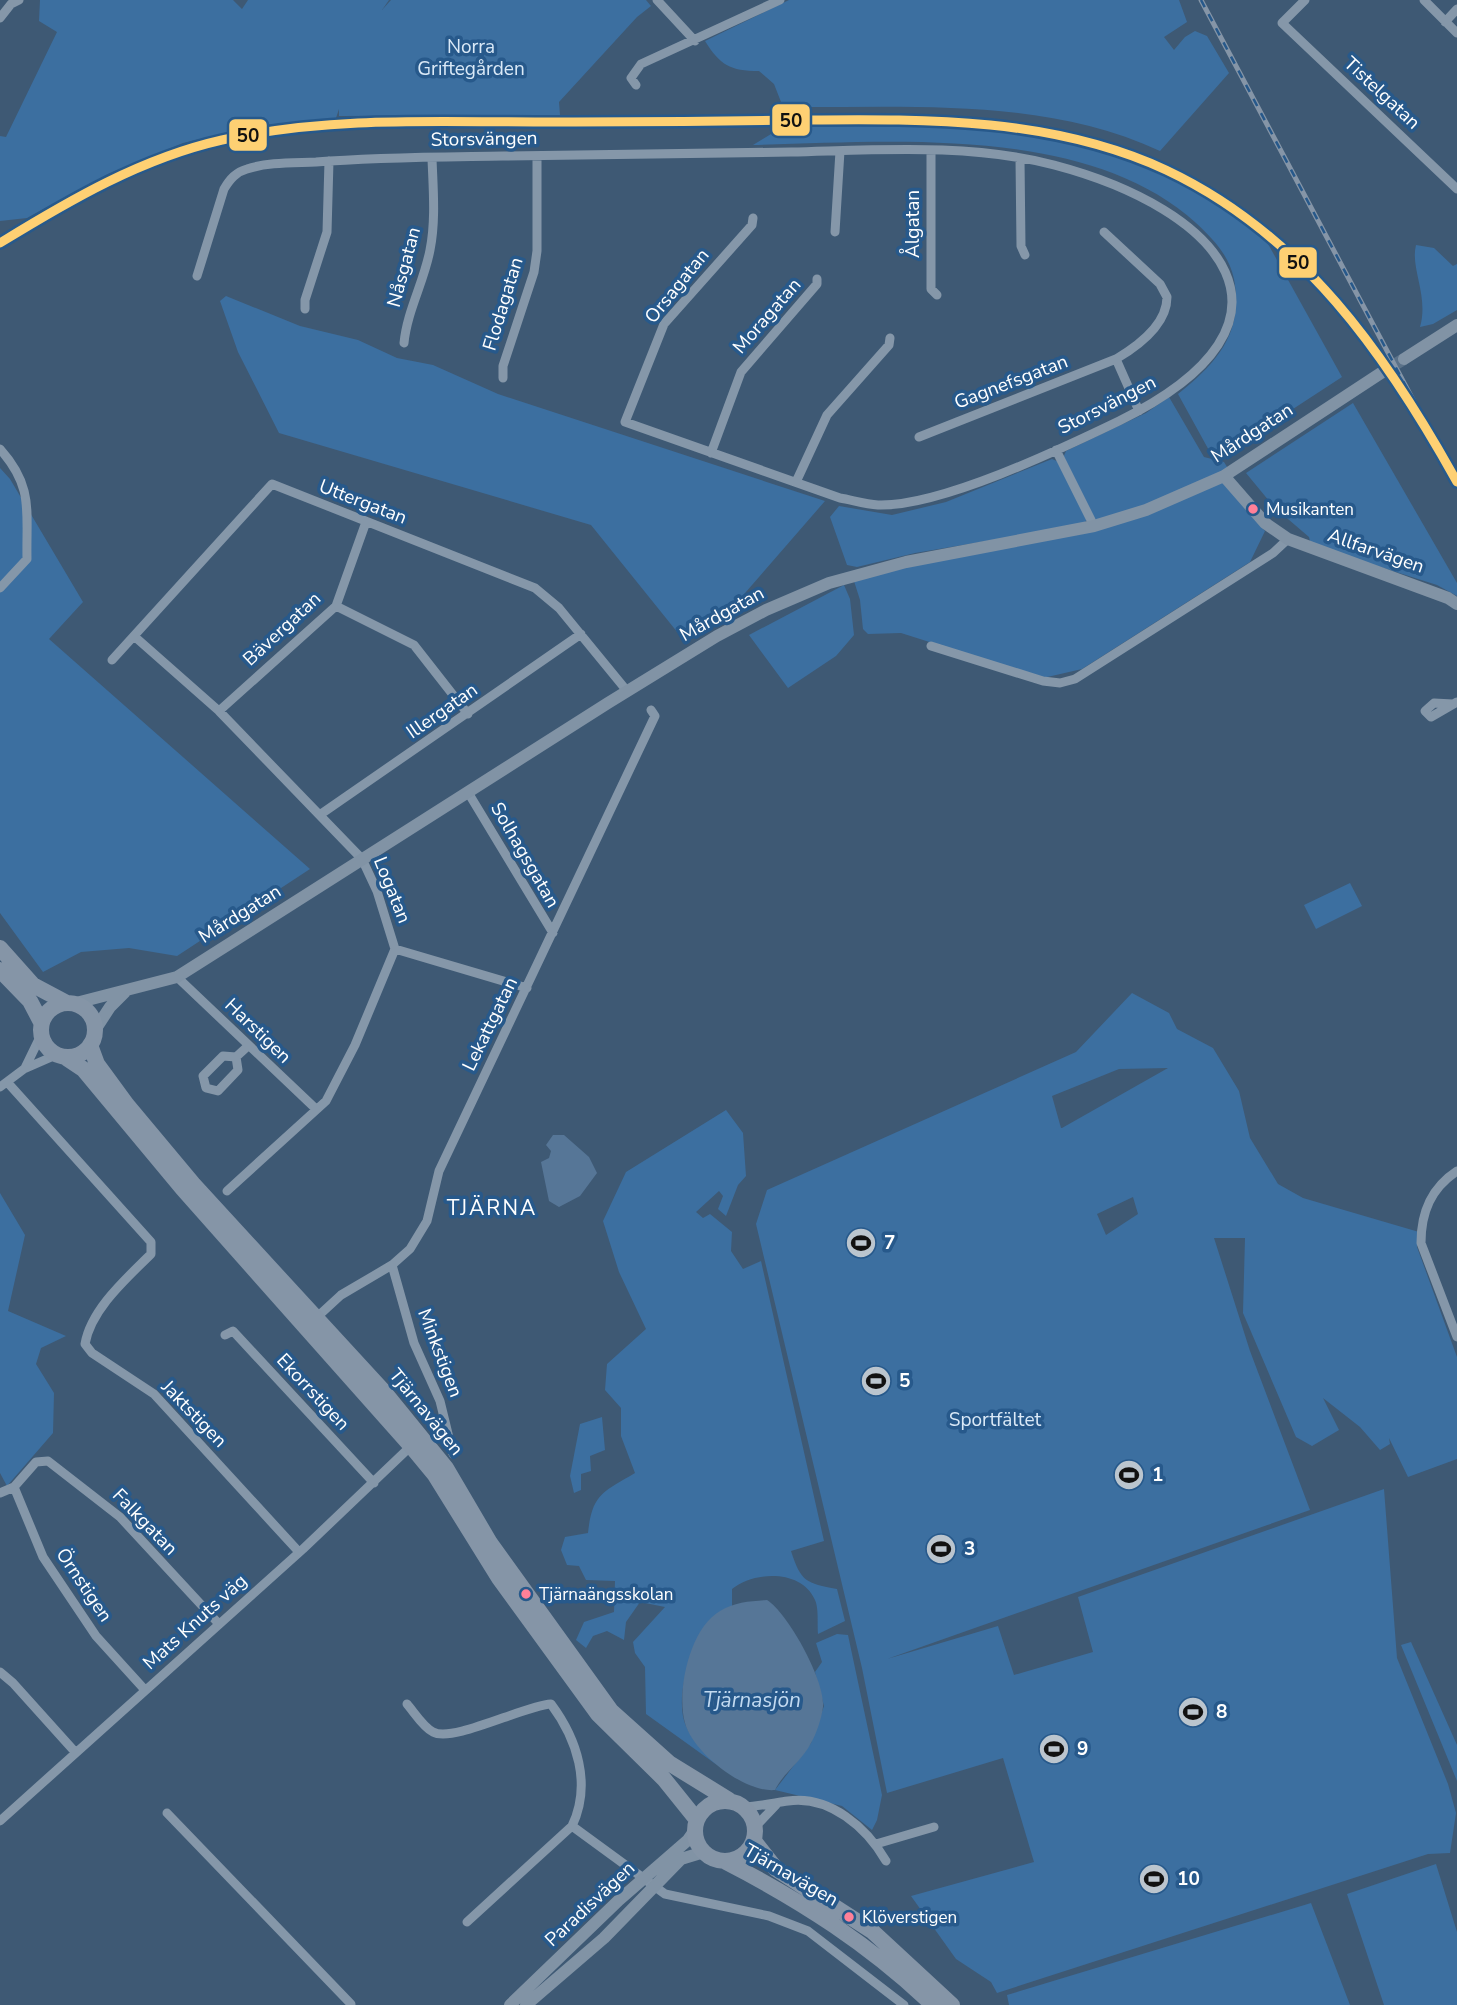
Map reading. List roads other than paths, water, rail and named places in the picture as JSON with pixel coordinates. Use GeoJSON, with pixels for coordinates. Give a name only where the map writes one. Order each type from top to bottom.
{"type":"FeatureCollection","features":[{"type":"Feature","properties":{"kind":"highway"},"geometry":{"type":"LineString","coordinates":[[0,948],[33,985],[71,1003],[92,1017],[93,1037],[82,1053],[61,1056],[46,1047],[30,1001],[0,971]]}},
{"type":"Feature","properties":{"kind":"highway"},"geometry":{"type":"LineString","coordinates":[[41,1028],[50,1009],[71,1003]]}},
{"type":"Feature","properties":{"kind":"highway","name":"Tjärnavägen"},"geometry":{"type":"LineString","coordinates":[[93,1037],[97,1064],[127,1105],[193,1184],[385,1393],[446,1468],[497,1552],[611,1711],[669,1763],[737,1804]]}},
{"type":"Feature","properties":{"kind":"highway","name":"Tjärnavägen"},"geometry":{"type":"LineString","coordinates":[[61,1056],[83,1069],[182,1188],[435,1475],[499,1578],[598,1713],[664,1779],[696,1825]]}},
{"type":"Feature","properties":{"kind":"highway"},"geometry":{"type":"LineString","coordinates":[[737,1804],[755,1834],[743,1856],[724,1861],[704,1852],[696,1825],[706,1807],[737,1804]]}},
{"type":"Feature","properties":{"kind":"highway","name":"Tjärnavägen"},"geometry":{"type":"LineString","coordinates":[[755,1834],[776,1869],[872,1931],[952,2005]]}},
{"type":"Feature","properties":{"kind":"highway","name":"Tjärnavägen"},"geometry":{"type":"LineString","coordinates":[[724,1861],[763,1881],[867,1946],[933,2005]]}},
{"type":"Feature","properties":{"kind":"street"},"geometry":{"type":"LineString","coordinates":[[0,18],[11,4],[19,0]]}},
{"type":"Feature","properties":{"kind":"street"},"geometry":{"type":"LineString","coordinates":[[657,0],[695,41]]}},
{"type":"Feature","properties":{"kind":"street"},"geometry":{"type":"LineString","coordinates":[[636,85],[631,78],[641,64],[780,0]]}},
{"type":"Feature","properties":{"kind":"street","name":"Tistelgatan"},"geometry":{"type":"LineString","coordinates":[[1305,0],[1282,23],[1457,189]]}},
{"type":"Feature","properties":{"kind":"street"},"geometry":{"type":"LineString","coordinates":[[1424,0],[1457,33]]}},
{"type":"Feature","properties":{"kind":"street"},"geometry":{"type":"LineString","coordinates":[[1445,22],[1457,9]]}},
{"type":"Feature","properties":{"kind":"street"},"geometry":{"type":"LineString","coordinates":[[835,232],[840,151]]}},
{"type":"Feature","properties":{"kind":"street","name":"Storsvängen"},"geometry":{"type":"LineString","coordinates":[[197,276],[225,189],[232,177],[245,169],[329,161],[840,151],[982,153],[1054,164],[1153,202],[1189,226],[1207,243],[1216,252],[1228,275],[1233,299],[1224,337],[1203,366],[1171,392],[1139,411],[1056,450],[944,493],[909,502],[876,505],[840,498],[625,422]]}},
{"type":"Feature","properties":{"kind":"street","name":"Ålgatan"},"geometry":{"type":"LineString","coordinates":[[931,151],[931,289],[937,295]]}},
{"type":"Feature","properties":{"kind":"street","name":"Flodagatan"},"geometry":{"type":"LineString","coordinates":[[503,378],[503,366],[534,272],[537,251],[537,156]]}},
{"type":"Feature","properties":{"kind":"street","name":"Nåsgatan"},"geometry":{"type":"LineString","coordinates":[[404,343],[405,328],[430,248],[434,225],[432,158]]}},
{"type":"Feature","properties":{"kind":"street"},"geometry":{"type":"LineString","coordinates":[[1020,159],[1021,246],[1026,255]]}},
{"type":"Feature","properties":{"kind":"street"},"geometry":{"type":"LineString","coordinates":[[305,309],[305,300],[327,232],[329,161]]}},
{"type":"Feature","properties":{"kind":"street","name":"Orsagatan"},"geometry":{"type":"LineString","coordinates":[[625,422],[664,324],[752,225],[753,218]]}},
{"type":"Feature","properties":{"kind":"street","name":"Gagnefsgatan"},"geometry":{"type":"LineString","coordinates":[[919,438],[938,425],[1116,359],[1137,346],[1162,318],[1167,297],[1160,284],[1104,232]]}},
{"type":"Feature","properties":{"kind":"street","name":"Moragatan"},"geometry":{"type":"LineString","coordinates":[[711,453],[741,372],[817,284],[817,279]]}},
{"type":"Feature","properties":{"kind":"street"},"geometry":{"type":"LineString","coordinates":[[1404,359],[1457,325]]}},
{"type":"Feature","properties":{"kind":"street"},"geometry":{"type":"LineString","coordinates":[[796,482],[827,415],[889,345],[890,338]]}},
{"type":"Feature","properties":{"kind":"street"},"geometry":{"type":"LineString","coordinates":[[1116,359],[1139,411]]}},
{"type":"Feature","properties":{"kind":"street","name":"Mårdgatan"},"geometry":{"type":"LineString","coordinates":[[71,1003],[125,992],[177,977],[717,636],[829,583],[906,562],[1094,526],[1146,510],[1224,476],[1381,373]]}},
{"type":"Feature","properties":{"kind":"street"},"geometry":{"type":"LineString","coordinates":[[0,449],[16,467],[25,486],[27,559],[0,588]]}},
{"type":"Feature","properties":{"kind":"street","name":"Storsvängen"},"geometry":{"type":"LineString","coordinates":[[1056,450],[1094,526]]}},
{"type":"Feature","properties":{"kind":"street","name":"Allfarvägen"},"geometry":{"type":"LineString","coordinates":[[1224,476],[1265,523],[1288,539],[1448,597],[1457,604]]}},
{"type":"Feature","properties":{"kind":"street","name":"Uttergatan"},"geometry":{"type":"LineString","coordinates":[[112,660],[272,484],[535,588],[559,608],[626,691]]}},
{"type":"Feature","properties":{"kind":"street","name":"Bävergatan"},"geometry":{"type":"LineString","coordinates":[[219,711],[336,606],[366,522]]}},
{"type":"Feature","properties":{"kind":"street"},"geometry":{"type":"LineString","coordinates":[[930,646],[1043,681],[1060,683],[1075,679],[1273,553],[1288,539]]}},
{"type":"Feature","properties":{"kind":"street"},"geometry":{"type":"LineString","coordinates":[[336,606],[414,645],[468,714]]}},
{"type":"Feature","properties":{"kind":"street","name":"Illergatan"},"geometry":{"type":"LineString","coordinates":[[321,814],[581,634]]}},
{"type":"Feature","properties":{"kind":"street","name":"Logatan"},"geometry":{"type":"LineString","coordinates":[[134,636],[219,711],[362,859],[377,891],[395,949],[355,1045],[326,1101],[227,1191]]}},
{"type":"Feature","properties":{"kind":"street","name":"Lekattgatan"},"geometry":{"type":"LineString","coordinates":[[316,1318],[341,1295],[392,1265],[411,1249],[427,1221],[439,1171],[655,716],[651,710]]}},
{"type":"Feature","properties":{"kind":"street","name":"Solhagsgatan"},"geometry":{"type":"LineString","coordinates":[[469,794],[552,933]]}},
{"type":"Feature","properties":{"kind":"street"},"geometry":{"type":"LineString","coordinates":[[395,949],[527,988]]}},
{"type":"Feature","properties":{"kind":"street","name":"Harstigen"},"geometry":{"type":"LineString","coordinates":[[177,977],[316,1109]]}},
{"type":"Feature","properties":{"kind":"street"},"geometry":{"type":"LineString","coordinates":[[93,1037],[110,1007],[125,992]]}},
{"type":"Feature","properties":{"kind":"street"},"geometry":{"type":"LineString","coordinates":[[24,1069],[41,1028]]}},
{"type":"Feature","properties":{"kind":"street"},"geometry":{"type":"LineString","coordinates":[[236,1057],[248,1046]]}},
{"type":"Feature","properties":{"kind":"street"},"geometry":{"type":"LineString","coordinates":[[4,1085],[24,1069],[61,1056]]}},
{"type":"Feature","properties":{"kind":"street","name":"Jaktstigen"},"geometry":{"type":"LineString","coordinates":[[4,1085],[151,1242],[151,1254],[117,1288],[87,1333],[85,1345],[92,1353],[154,1394],[299,1552]]}},
{"type":"Feature","properties":{"kind":"street"},"geometry":{"type":"LineString","coordinates":[[1457,1171],[1430,1196],[1421,1228],[1421,1243],[1457,1337]]}},
{"type":"Feature","properties":{"kind":"street","name":"Minkstigen"},"geometry":{"type":"LineString","coordinates":[[392,1265],[414,1343],[440,1401],[453,1454]]}},
{"type":"Feature","properties":{"kind":"street","name":"Ekorrstigen"},"geometry":{"type":"LineString","coordinates":[[225,1335],[233,1331],[374,1483]]}},
{"type":"Feature","properties":{"kind":"street","name":"Mats Knuts väg"},"geometry":{"type":"LineString","coordinates":[[0,1821],[299,1552],[411,1446]]}},
{"type":"Feature","properties":{"kind":"street","name":"Falkgatan"},"geometry":{"type":"LineString","coordinates":[[14,1487],[36,1462],[48,1461],[107,1505],[219,1624]]}},
{"type":"Feature","properties":{"kind":"street"},"geometry":{"type":"LineString","coordinates":[[0,1493],[14,1487]]}},
{"type":"Feature","properties":{"kind":"street","name":"Örnstigen"},"geometry":{"type":"LineString","coordinates":[[14,1487],[43,1557],[96,1636],[145,1690]]}},
{"type":"Feature","properties":{"kind":"street"},"geometry":{"type":"LineString","coordinates":[[0,1672],[76,1753]]}},
{"type":"Feature","properties":{"kind":"street"},"geometry":{"type":"LineString","coordinates":[[407,1704],[432,1732],[445,1737],[515,1712],[551,1704],[572,1736],[579,1766],[581,1799],[572,1826],[467,1922]]}},
{"type":"Feature","properties":{"kind":"street"},"geometry":{"type":"LineString","coordinates":[[737,1804],[813,1802],[841,1812],[876,1844],[886,1861]]}},
{"type":"Feature","properties":{"kind":"street"},"geometry":{"type":"LineString","coordinates":[[755,1834],[769,1809],[777,1804]]}},
{"type":"Feature","properties":{"kind":"street"},"geometry":{"type":"LineString","coordinates":[[166,1813],[351,2004]]}},
{"type":"Feature","properties":{"kind":"street","name":"Paradisvägen"},"geometry":{"type":"LineString","coordinates":[[518,2004],[604,1938],[648,1882],[688,1840],[696,1825]]}},
{"type":"Feature","properties":{"kind":"street"},"geometry":{"type":"LineString","coordinates":[[572,1826],[665,1894],[769,1916],[808,1931],[904,2005]]}},
{"type":"Feature","properties":{"kind":"street"},"geometry":{"type":"LineString","coordinates":[[876,1844],[934,1828]]}},
{"type":"Feature","properties":{"kind":"street","name":"Paradisvägen"},"geometry":{"type":"LineString","coordinates":[[648,1882],[681,1859],[704,1852]]}},
{"type":"Feature","properties":{"kind":"water"},"geometry":{"type":"Polygon","coordinates":[[[553,1135],[564,1135],[589,1157],[597,1173],[580,1196],[559,1207],[549,1201],[541,1162],[549,1158],[551,1151],[546,1145],[553,1135]]]}},
{"type":"Feature","properties":{"kind":"water","name":"Tjärnasjön"},"geometry":{"type":"Polygon","coordinates":[[[767,1600],[776,1607],[804,1649],[818,1682],[823,1707],[811,1743],[775,1790],[749,1785],[735,1778],[698,1747],[685,1723],[682,1694],[693,1645],[710,1619],[720,1611],[743,1602],[767,1600]]]}},
{"type":"Feature","properties":{"kind":"tunnel"},"geometry":{"type":"LineString","coordinates":[[1381,373],[1404,359]]}},
{"type":"Feature","properties":{"kind":"railway"},"geometry":{"type":"LineString","coordinates":[[1201,0],[1446,462]]}},
{"type":"Feature","properties":{"kind":"place","name":"Musikanten"},"geometry":{"type":"Point","coordinates":[1253,509]}},
{"type":"Feature","properties":{"kind":"place","name":"7"},"geometry":{"type":"Point","coordinates":[861,1243]}},
{"type":"Feature","properties":{"kind":"place","name":"5"},"geometry":{"type":"Point","coordinates":[876,1381]}},
{"type":"Feature","properties":{"kind":"place","name":"1"},"geometry":{"type":"Point","coordinates":[1129,1475]}},
{"type":"Feature","properties":{"kind":"place","name":"3"},"geometry":{"type":"Point","coordinates":[941,1549]}},
{"type":"Feature","properties":{"kind":"place","name":"Tjärnaängsskolan"},"geometry":{"type":"Point","coordinates":[526,1594]}},
{"type":"Feature","properties":{"kind":"place","name":"8"},"geometry":{"type":"Point","coordinates":[1193,1712]}},
{"type":"Feature","properties":{"kind":"place","name":"9"},"geometry":{"type":"Point","coordinates":[1054,1749]}},
{"type":"Feature","properties":{"kind":"place","name":"10"},"geometry":{"type":"Point","coordinates":[1154,1879]}},
{"type":"Feature","properties":{"kind":"place","name":"Klöverstigen"},"geometry":{"type":"Point","coordinates":[849,1917]}},
{"type":"Feature","properties":{"kind":"district","name":"TJÄRNA"},"geometry":{"type":"Point","coordinates":[492,1208]}},
{"type":"Feature","properties":{"kind":"park label","name":"Norra Griftegården"},"geometry":{"type":"Point","coordinates":[471,58]}},
{"type":"Feature","properties":{"kind":"park label","name":"Sportfältet"},"geometry":{"type":"Point","coordinates":[995,1420]}}]}
